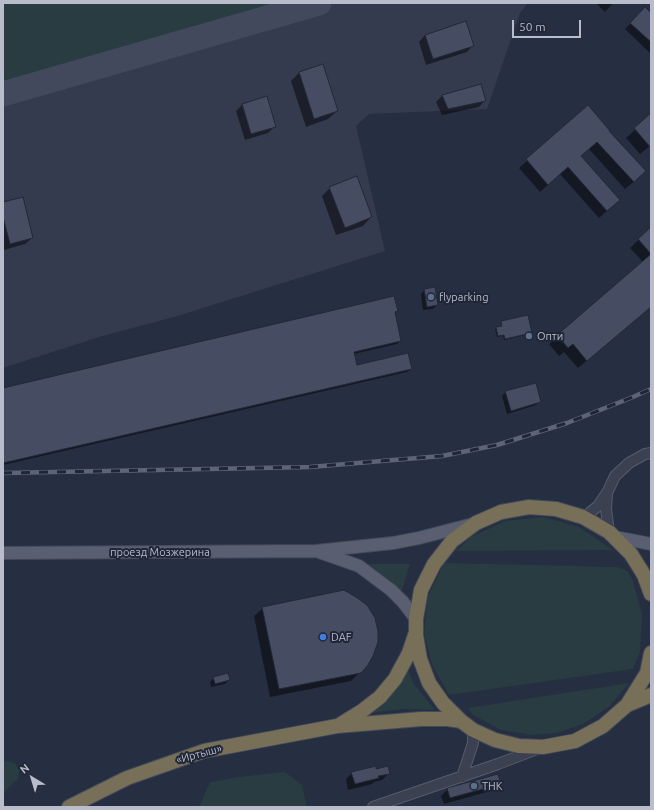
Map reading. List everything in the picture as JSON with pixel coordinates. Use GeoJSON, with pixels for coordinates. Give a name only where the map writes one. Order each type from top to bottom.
{"type":"FeatureCollection","features":[{"type":"Feature","properties":{"kind":"highway"},"geometry":{"type":"LineString","coordinates":[[651,594],[644,575],[632,554],[612,534],[583,517],[556,509],[529,507],[501,512],[476,523],[452,541],[434,564],[421,590],[416,619],[416,635],[420,660],[429,683],[443,704],[473,730],[495,740],[519,746],[543,747],[574,741],[603,726],[627,705],[646,673],[651,653]]}},
{"type":"Feature","properties":{"kind":"highway"},"geometry":{"type":"LineString","coordinates":[[337,726],[362,712],[380,697],[395,679],[409,653],[416,635]]}},
{"type":"Feature","properties":{"kind":"highway"},"geometry":{"type":"LineString","coordinates":[[627,705],[651,695]]}},
{"type":"Feature","properties":{"kind":"highway"},"geometry":{"type":"LineString","coordinates":[[337,726],[421,719],[448,719],[461,721]]}},
{"type":"Feature","properties":{"kind":"highway","name":"«Иртыш»"},"geometry":{"type":"LineString","coordinates":[[69,807],[127,778],[204,751],[337,726]]}},
{"type":"Feature","properties":{"kind":"main road","name":"проезд Мозжерина"},"geometry":{"type":"LineString","coordinates":[[3,553],[316,551],[399,542],[476,523]]}},
{"type":"Feature","properties":{"kind":"main road"},"geometry":{"type":"LineString","coordinates":[[612,534],[651,544]]}},
{"type":"Feature","properties":{"kind":"main road","name":"проезд Мозжерина"},"geometry":{"type":"LineString","coordinates":[[316,551],[359,566],[391,590],[403,602],[416,619]]}},
{"type":"Feature","properties":{"kind":"street"},"geometry":{"type":"LineString","coordinates":[[583,517],[598,506],[608,491],[615,476],[629,463],[645,454],[651,453]]}},
{"type":"Feature","properties":{"kind":"street"},"geometry":{"type":"LineString","coordinates":[[608,491],[606,509],[612,534]]}},
{"type":"Feature","properties":{"kind":"street"},"geometry":{"type":"LineString","coordinates":[[462,777],[473,743],[473,730]]}},
{"type":"Feature","properties":{"kind":"street"},"geometry":{"type":"LineString","coordinates":[[373,807],[462,777],[543,747]]}},
{"type":"Feature","properties":{"kind":"shaded area"},"geometry":{"type":"Polygon","coordinates":[[[3,3],[528,3],[520,13],[487,109],[369,114],[356,126],[385,251],[174,317],[102,336],[3,368],[3,3]]]}},
{"type":"Feature","properties":{"kind":"shaded area"},"geometry":{"type":"Polygon","coordinates":[[[3,3],[265,3],[254,13],[3,85],[3,3]]]}},
{"type":"Feature","properties":{"kind":"shaded area"},"geometry":{"type":"Polygon","coordinates":[[[543,517],[579,527],[612,550],[456,551],[471,537],[505,521],[543,517]]]}},
{"type":"Feature","properties":{"kind":"shaded area"},"geometry":{"type":"Polygon","coordinates":[[[444,563],[617,567],[627,571],[632,578],[642,614],[640,652],[633,669],[449,695],[432,665],[424,632],[428,597],[444,563]]]}},
{"type":"Feature","properties":{"kind":"shaded area"},"geometry":{"type":"Polygon","coordinates":[[[367,564],[410,564],[401,593],[392,582],[367,564]]]}},
{"type":"Feature","properties":{"kind":"shaded area"},"geometry":{"type":"Polygon","coordinates":[[[407,668],[414,684],[435,710],[404,709],[368,713],[407,668]]]}},
{"type":"Feature","properties":{"kind":"shaded area"},"geometry":{"type":"Polygon","coordinates":[[[629,683],[610,706],[583,724],[557,733],[532,735],[501,730],[473,715],[468,708],[629,683]]]}},
{"type":"Feature","properties":{"kind":"shaded area"},"geometry":{"type":"Polygon","coordinates":[[[7,761],[15,763],[19,770],[18,779],[3,793],[3,762],[7,761]]]}},
{"type":"Feature","properties":{"kind":"shaded area"},"geometry":{"type":"Polygon","coordinates":[[[285,772],[302,785],[307,807],[199,807],[210,782],[285,772]]]}},
{"type":"Feature","properties":{"kind":"building"},"geometry":{"type":"Polygon","coordinates":[[[645,7],[651,13],[651,42],[630,23],[645,7]]]}},
{"type":"Feature","properties":{"kind":"building"},"geometry":{"type":"Polygon","coordinates":[[[466,21],[474,46],[433,59],[425,35],[466,21]]]}},
{"type":"Feature","properties":{"kind":"building"},"geometry":{"type":"Polygon","coordinates":[[[323,64],[338,111],[314,119],[299,72],[323,64]]]}},
{"type":"Feature","properties":{"kind":"building"},"geometry":{"type":"Polygon","coordinates":[[[481,84],[486,101],[448,109],[442,95],[481,84]]]}},
{"type":"Feature","properties":{"kind":"building"},"geometry":{"type":"Polygon","coordinates":[[[267,96],[276,127],[251,134],[242,104],[267,96]]]}},
{"type":"Feature","properties":{"kind":"building"},"geometry":{"type":"Polygon","coordinates":[[[588,105],[609,131],[646,171],[634,182],[597,142],[581,156],[620,200],[607,211],[568,167],[548,185],[526,159],[588,105]]]}},
{"type":"Feature","properties":{"kind":"building"},"geometry":{"type":"Polygon","coordinates":[[[651,113],[651,148],[634,128],[651,113]]]}},
{"type":"Feature","properties":{"kind":"building"},"geometry":{"type":"Polygon","coordinates":[[[357,176],[372,217],[345,228],[329,187],[357,176]]]}},
{"type":"Feature","properties":{"kind":"building"},"geometry":{"type":"Polygon","coordinates":[[[23,197],[33,238],[10,244],[3,217],[3,202],[23,197]]]}},
{"type":"Feature","properties":{"kind":"building"},"geometry":{"type":"Polygon","coordinates":[[[651,227],[651,254],[638,239],[651,227]]]}},
{"type":"Feature","properties":{"kind":"building"},"geometry":{"type":"Polygon","coordinates":[[[651,254],[651,307],[587,361],[573,344],[568,348],[557,335],[651,254]]]}},
{"type":"Feature","properties":{"kind":"building"},"geometry":{"type":"Polygon","coordinates":[[[435,287],[438,305],[427,307],[424,289],[435,287]]]}},
{"type":"Feature","properties":{"kind":"building"},"geometry":{"type":"Polygon","coordinates":[[[394,296],[398,311],[395,312],[401,341],[354,352],[357,365],[408,353],[412,369],[3,463],[3,388],[394,296]]]}},
{"type":"Feature","properties":{"kind":"building"},"geometry":{"type":"Polygon","coordinates":[[[528,315],[532,333],[505,339],[504,335],[498,336],[496,327],[502,326],[501,321],[528,315]]]}},
{"type":"Feature","properties":{"kind":"building"},"geometry":{"type":"Polygon","coordinates":[[[536,383],[541,402],[511,411],[505,391],[536,383]]]}},
{"type":"Feature","properties":{"kind":"building","name":"DAF"},"geometry":{"type":"Polygon","coordinates":[[[344,590],[367,605],[375,618],[378,631],[378,642],[368,665],[361,673],[279,689],[262,607],[344,590]]]}},
{"type":"Feature","properties":{"kind":"building"},"geometry":{"type":"Polygon","coordinates":[[[228,673],[230,680],[215,684],[213,677],[228,673]]]}},
{"type":"Feature","properties":{"kind":"building"},"geometry":{"type":"Polygon","coordinates":[[[376,766],[376,769],[388,766],[390,774],[378,776],[379,778],[355,784],[351,772],[376,766]]]}},
{"type":"Feature","properties":{"kind":"building","name":"ТНК"},"geometry":{"type":"Polygon","coordinates":[[[498,774],[501,784],[450,798],[447,788],[498,774]]]}},
{"type":"Feature","properties":{"kind":"taxiway"},"geometry":{"type":"LineString","coordinates":[[3,94],[319,3]]}},
{"type":"Feature","properties":{"kind":"railway"},"geometry":{"type":"LineString","coordinates":[[3,473],[310,467],[442,456],[497,445],[567,423],[651,389]]}},
{"type":"Feature","properties":{"kind":"place","name":"flyparking"},"geometry":{"type":"Point","coordinates":[431,297]}},
{"type":"Feature","properties":{"kind":"place","name":"Опти"},"geometry":{"type":"Point","coordinates":[529,336]}},
{"type":"Feature","properties":{"kind":"place","name":"DAF"},"geometry":{"type":"Point","coordinates":[323,637]}},
{"type":"Feature","properties":{"kind":"place","name":"ТНК"},"geometry":{"type":"Point","coordinates":[474,786]}}]}
